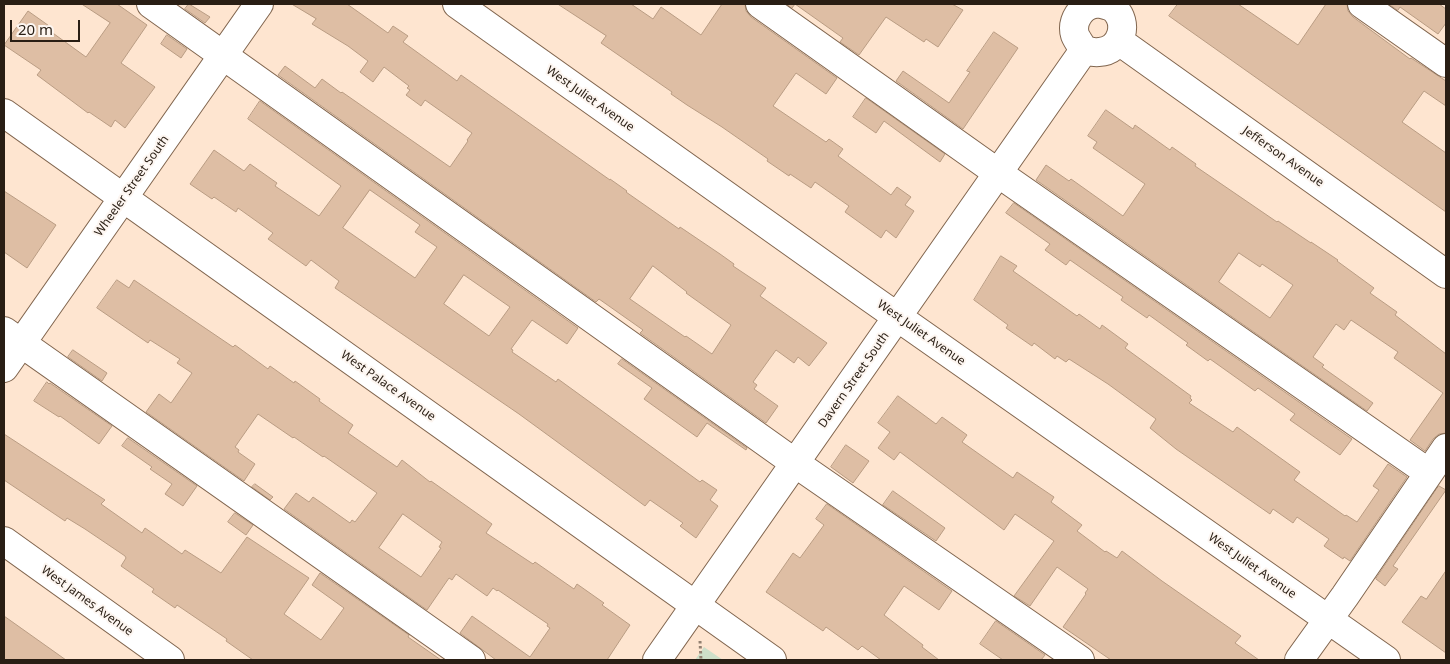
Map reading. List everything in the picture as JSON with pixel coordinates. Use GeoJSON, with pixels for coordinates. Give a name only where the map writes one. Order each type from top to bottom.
{"type":"FeatureCollection","features":[{"type":"Feature","properties":{"kind":"street"},"geometry":{"type":"LineString","coordinates":[[151,4],[224,54],[795,463],[1080,660]]}},
{"type":"Feature","properties":{"kind":"street","name":"Wheeler Street South"},"geometry":{"type":"LineString","coordinates":[[4,368],[12,337],[123,197],[259,4]]}},
{"type":"Feature","properties":{"kind":"street","name":"West Juliet Avenue"},"geometry":{"type":"LineString","coordinates":[[457,4],[1386,660]]}},
{"type":"Feature","properties":{"kind":"street"},"geometry":{"type":"LineString","coordinates":[[760,4],[1429,474]]}},
{"type":"Feature","properties":{"kind":"street"},"geometry":{"type":"LineString","coordinates":[[1362,4],[1446,63]]}},
{"type":"Feature","properties":{"kind":"street"},"geometry":{"type":"LineString","coordinates":[[1095,6],[1120,17],[1123,31],[1119,41],[1112,48],[1100,52],[1084,50],[1074,33],[1074,24],[1095,6]]}},
{"type":"Feature","properties":{"kind":"street","name":"Jefferson Avenue"},"geometry":{"type":"LineString","coordinates":[[1119,41],[1446,274]]}},
{"type":"Feature","properties":{"kind":"street","name":"Davern Street South"},"geometry":{"type":"LineString","coordinates":[[657,660],[1084,50]]}},
{"type":"Feature","properties":{"kind":"street","name":"West Palace Avenue"},"geometry":{"type":"LineString","coordinates":[[4,113],[772,660]]}},
{"type":"Feature","properties":{"kind":"street"},"geometry":{"type":"LineString","coordinates":[[12,337],[470,660]]}},
{"type":"Feature","properties":{"kind":"street"},"geometry":{"type":"LineString","coordinates":[[1299,660],[1446,448]]}},
{"type":"Feature","properties":{"kind":"street","name":"West James Avenue"},"geometry":{"type":"LineString","coordinates":[[4,541],[170,660]]}},
{"type":"Feature","properties":{"kind":"path"},"geometry":{"type":"LineString","coordinates":[[700,640],[701,660]]}},
{"type":"Feature","properties":{"kind":"green space"},"geometry":{"type":"Polygon","coordinates":[[[704,647],[723,660],[695,660],[704,647]]]}},
{"type":"Feature","properties":{"kind":"building"},"geometry":{"type":"Polygon","coordinates":[[[82,4],[117,4],[147,25],[121,63],[155,87],[125,128],[115,120],[111,127],[88,113],[37,75],[41,70],[4,45],[28,11],[52,28],[50,31],[86,57],[110,23],[82,4]]]}},
{"type":"Feature","properties":{"kind":"building"},"geometry":{"type":"Polygon","coordinates":[[[189,4],[210,17],[205,23],[185,9],[189,4]]]}},
{"type":"Feature","properties":{"kind":"building"},"geometry":{"type":"Polygon","coordinates":[[[292,4],[347,4],[388,33],[393,26],[408,36],[403,42],[457,81],[461,75],[679,229],[680,227],[734,264],[733,266],[766,288],[760,296],[827,343],[809,366],[798,357],[794,363],[776,350],[753,382],[757,385],[754,389],[778,406],[766,423],[640,333],[643,330],[599,299],[596,302],[278,75],[285,66],[315,88],[322,79],[450,167],[468,141],[472,133],[425,100],[421,106],[406,95],[410,90],[407,88],[409,86],[384,67],[373,82],[360,72],[368,61],[312,24],[316,19],[292,4]],[[653,266],[630,299],[712,354],[731,325],[653,266]]]}},
{"type":"Feature","properties":{"kind":"building"},"geometry":{"type":"Polygon","coordinates":[[[558,4],[631,4],[653,19],[661,7],[701,35],[722,4],[745,4],[746,11],[751,17],[837,78],[826,94],[796,73],[773,106],[826,142],[829,139],[843,149],[838,156],[891,195],[897,187],[911,197],[905,205],[914,211],[896,238],[886,230],[881,238],[845,212],[849,206],[815,182],[811,188],[767,161],[768,159],[671,94],[672,92],[601,43],[606,36],[558,4]]]}},
{"type":"Feature","properties":{"kind":"building"},"geometry":{"type":"Polygon","coordinates":[[[787,4],[795,4],[792,8],[787,4]]]}},
{"type":"Feature","properties":{"kind":"building"},"geometry":{"type":"Polygon","coordinates":[[[795,4],[952,4],[963,10],[938,47],[926,39],[924,42],[886,17],[859,55],[840,42],[843,38],[795,4]]]}},
{"type":"Feature","properties":{"kind":"building"},"geometry":{"type":"Polygon","coordinates":[[[1178,4],[1238,4],[1298,45],[1326,4],[1347,4],[1348,11],[1353,17],[1410,59],[1446,81],[1446,106],[1424,91],[1402,122],[1446,153],[1446,212],[1169,16],[1178,4]]]}},
{"type":"Feature","properties":{"kind":"building"},"geometry":{"type":"Polygon","coordinates":[[[1389,4],[1439,4],[1446,9],[1446,23],[1438,34],[1400,7],[1398,10],[1389,4]]]}},
{"type":"Feature","properties":{"kind":"building"},"geometry":{"type":"Polygon","coordinates":[[[994,32],[1018,48],[963,129],[896,81],[903,71],[949,103],[970,72],[967,71],[994,32]]]}},
{"type":"Feature","properties":{"kind":"building"},"geometry":{"type":"Polygon","coordinates":[[[167,35],[187,49],[181,58],[161,44],[167,35]]]}},
{"type":"Feature","properties":{"kind":"building"},"geometry":{"type":"Polygon","coordinates":[[[866,98],[945,154],[940,162],[884,121],[876,133],[853,117],[866,98]]]}},
{"type":"Feature","properties":{"kind":"building"},"geometry":{"type":"Polygon","coordinates":[[[260,101],[578,328],[567,344],[532,320],[511,349],[513,350],[512,352],[556,382],[558,379],[700,482],[702,480],[717,490],[710,500],[718,506],[696,538],[680,526],[683,523],[650,500],[645,506],[519,414],[335,288],[339,281],[311,260],[306,266],[268,239],[273,233],[238,208],[236,212],[190,184],[214,150],[244,171],[250,164],[277,183],[275,186],[319,216],[341,186],[248,119],[260,101]],[[370,190],[343,228],[415,278],[437,247],[415,232],[420,225],[370,190]],[[464,275],[444,304],[489,336],[510,307],[464,275]]]}},
{"type":"Feature","properties":{"kind":"building"},"geometry":{"type":"Polygon","coordinates":[[[1106,110],[1133,129],[1135,125],[1170,150],[1172,147],[1196,164],[1195,166],[1277,222],[1338,260],[1374,288],[1370,293],[1397,312],[1395,315],[1446,354],[1446,433],[1439,434],[1433,439],[1425,451],[1410,440],[1443,393],[1394,358],[1398,352],[1351,320],[1344,330],[1336,324],[1313,357],[1324,365],[1322,367],[1373,403],[1367,411],[1036,180],[1046,165],[1069,181],[1071,179],[1123,216],[1145,184],[1093,148],[1097,142],[1088,136],[1106,110]],[[1239,253],[1219,282],[1270,318],[1293,285],[1262,264],[1260,267],[1239,253]]]}},
{"type":"Feature","properties":{"kind":"building"},"geometry":{"type":"Polygon","coordinates":[[[4,191],[56,225],[27,268],[4,252],[4,191]]]}},
{"type":"Feature","properties":{"kind":"building"},"geometry":{"type":"Polygon","coordinates":[[[1014,203],[1352,439],[1340,455],[1290,420],[1295,414],[1258,388],[1255,391],[1210,359],[1208,361],[1186,345],[1188,343],[1149,315],[1147,318],[1121,300],[1123,297],[1070,260],[1066,265],[1045,250],[1050,244],[1006,213],[1014,203]]]}},
{"type":"Feature","properties":{"kind":"building"},"geometry":{"type":"Polygon","coordinates":[[[1001,256],[1017,266],[1013,271],[1077,316],[1079,314],[1100,329],[1102,325],[1128,344],[1125,348],[1191,396],[1192,400],[1189,403],[1233,432],[1237,427],[1300,472],[1294,480],[1345,516],[1357,522],[1379,490],[1373,486],[1388,464],[1407,477],[1350,561],[1344,557],[1343,559],[1324,546],[1329,539],[1297,517],[1293,523],[1273,509],[1270,514],[1176,449],[1150,428],[1156,419],[1108,384],[1069,359],[1066,362],[1057,356],[1055,359],[1034,343],[1032,346],[1006,328],[1008,325],[974,300],[1001,256]]]}},
{"type":"Feature","properties":{"kind":"building"},"geometry":{"type":"Polygon","coordinates":[[[117,280],[129,288],[134,280],[233,347],[235,345],[268,369],[270,366],[294,383],[295,381],[353,425],[348,433],[397,467],[402,460],[430,482],[492,524],[486,533],[533,564],[535,562],[574,589],[577,584],[630,625],[607,660],[496,660],[460,633],[472,616],[530,657],[550,628],[547,626],[548,624],[498,590],[493,588],[487,596],[456,574],[452,580],[449,578],[427,610],[284,509],[296,493],[309,502],[313,497],[350,523],[352,520],[355,522],[377,493],[324,456],[258,414],[235,447],[239,450],[238,452],[255,464],[244,481],[146,412],[159,394],[171,403],[192,373],[177,363],[180,359],[150,340],[148,343],[97,308],[117,280]],[[403,514],[379,548],[421,577],[441,548],[439,547],[442,542],[403,514]]]}},
{"type":"Feature","properties":{"kind":"building"},"geometry":{"type":"Polygon","coordinates":[[[73,350],[107,373],[102,381],[68,357],[73,350]]]}},
{"type":"Feature","properties":{"kind":"building"},"geometry":{"type":"Polygon","coordinates":[[[622,359],[747,448],[746,450],[707,423],[697,437],[644,399],[652,388],[618,364],[622,359]]]}},
{"type":"Feature","properties":{"kind":"building"},"geometry":{"type":"Polygon","coordinates":[[[47,382],[112,426],[99,444],[60,416],[34,401],[47,382]]]}},
{"type":"Feature","properties":{"kind":"building"},"geometry":{"type":"Polygon","coordinates":[[[898,396],[936,424],[942,417],[967,435],[962,442],[1013,478],[1017,472],[1054,497],[1051,502],[1082,525],[1077,531],[1105,552],[1117,558],[1122,551],[1241,636],[1235,643],[1259,660],[1111,660],[1063,627],[1088,589],[1057,567],[1030,606],[1014,596],[1054,541],[1015,514],[1004,530],[900,452],[894,460],[878,448],[890,432],[878,423],[898,396]]]}},
{"type":"Feature","properties":{"kind":"building"},"geometry":{"type":"Polygon","coordinates":[[[4,434],[105,500],[101,504],[142,533],[145,528],[182,554],[185,550],[221,573],[247,537],[309,578],[284,614],[321,640],[344,608],[312,585],[320,573],[409,635],[408,637],[441,660],[253,660],[226,641],[227,639],[177,605],[175,608],[152,592],[154,589],[121,566],[126,558],[125,556],[67,518],[65,521],[4,480],[4,434]]]}},
{"type":"Feature","properties":{"kind":"building"},"geometry":{"type":"Polygon","coordinates":[[[128,438],[197,486],[183,506],[165,494],[172,484],[122,446],[128,438]]]}},
{"type":"Feature","properties":{"kind":"building"},"geometry":{"type":"Polygon","coordinates":[[[846,445],[869,461],[853,483],[831,467],[846,445]]]}},
{"type":"Feature","properties":{"kind":"building"},"geometry":{"type":"Polygon","coordinates":[[[255,484],[273,497],[270,500],[252,487],[255,484]]]}},
{"type":"Feature","properties":{"kind":"building"},"geometry":{"type":"Polygon","coordinates":[[[1439,486],[1446,490],[1393,566],[1398,569],[1385,586],[1376,579],[1439,486]]]}},
{"type":"Feature","properties":{"kind":"building"},"geometry":{"type":"Polygon","coordinates":[[[893,491],[945,528],[936,541],[883,505],[893,491]]]}},
{"type":"Feature","properties":{"kind":"building"},"geometry":{"type":"Polygon","coordinates":[[[827,504],[952,591],[939,610],[904,586],[884,615],[939,660],[881,660],[862,646],[858,650],[826,627],[823,631],[766,592],[793,553],[800,558],[824,525],[816,519],[827,504]]]}},
{"type":"Feature","properties":{"kind":"building"},"geometry":{"type":"Polygon","coordinates":[[[235,513],[253,525],[246,535],[228,522],[235,513]]]}},
{"type":"Feature","properties":{"kind":"building"},"geometry":{"type":"Polygon","coordinates":[[[1446,571],[1446,653],[1402,622],[1421,596],[1426,599],[1446,571]]]}},
{"type":"Feature","properties":{"kind":"building"},"geometry":{"type":"Polygon","coordinates":[[[4,616],[66,660],[4,660],[4,616]]]}},
{"type":"Feature","properties":{"kind":"building"},"geometry":{"type":"Polygon","coordinates":[[[996,621],[1045,655],[1041,660],[1003,660],[980,644],[996,621]]]}}]}
